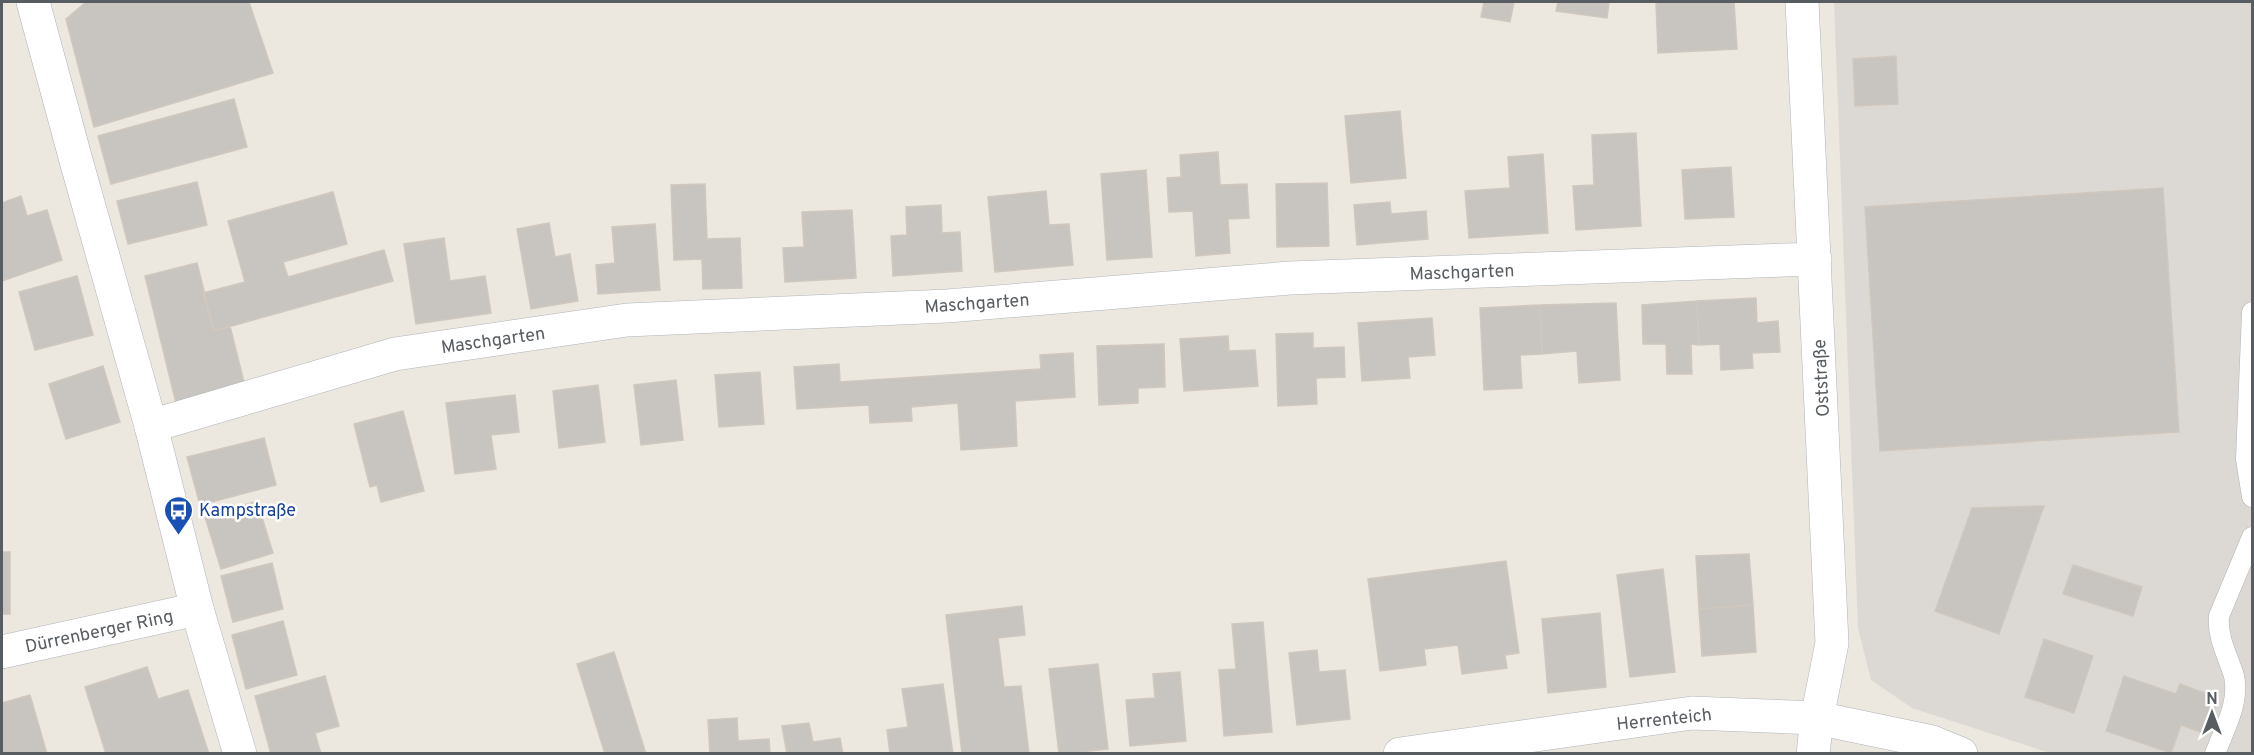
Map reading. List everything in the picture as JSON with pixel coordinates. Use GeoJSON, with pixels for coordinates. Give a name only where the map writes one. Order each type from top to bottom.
{"type":"FeatureCollection","features":[{"type":"Feature","properties":{"kind":"street"},"geometry":{"type":"LineString","coordinates":[[33,2],[151,426],[197,609],[240,753]]}},
{"type":"Feature","properties":{"kind":"street","name":"Oststraße"},"geometry":{"type":"LineString","coordinates":[[1802,2],[1832,643],[1817,718],[1813,753]]}},
{"type":"Feature","properties":{"kind":"street","name":"Maschgarten"},"geometry":{"type":"LineString","coordinates":[[151,426],[395,354],[627,320],[946,306],[1290,278],[1815,259]]}},
{"type":"Feature","properties":{"kind":"street","name":"Dürrenberger Ring"},"geometry":{"type":"LineString","coordinates":[[2,652],[197,609]]}},
{"type":"Feature","properties":{"kind":"street","name":"Herrenteich"},"geometry":{"type":"LineString","coordinates":[[1400,753],[1692,713],[1817,718],[1932,742],[1961,753]]}},
{"type":"Feature","properties":{"kind":"lane"},"geometry":{"type":"LineString","coordinates":[[2253,312],[2246,459],[2253,497]]}},
{"type":"Feature","properties":{"kind":"lane"},"geometry":{"type":"LineString","coordinates":[[2215,753],[2236,693],[2234,677],[2218,628],[2219,616],[2253,537]]}},
{"type":"Feature","properties":{"kind":"shaded area"},"geometry":{"type":"Polygon","coordinates":[[[1834,2],[2252,2],[2252,753],[2050,753],[1912,708],[1871,680],[1858,628],[1834,2]]]}},
{"type":"Feature","properties":{"kind":"building"},"geometry":{"type":"Polygon","coordinates":[[[86,2],[249,2],[273,73],[94,127],[66,19],[86,2]]]}},
{"type":"Feature","properties":{"kind":"building"},"geometry":{"type":"Polygon","coordinates":[[[1484,2],[1514,2],[1510,22],[1481,17],[1484,2]]]}},
{"type":"Feature","properties":{"kind":"building"},"geometry":{"type":"Polygon","coordinates":[[[1558,2],[1609,2],[1607,18],[1556,11],[1558,2]]]}},
{"type":"Feature","properties":{"kind":"building"},"geometry":{"type":"Polygon","coordinates":[[[1656,2],[1734,2],[1737,49],[1658,53],[1656,2]]]}},
{"type":"Feature","properties":{"kind":"building"},"geometry":{"type":"Polygon","coordinates":[[[1896,56],[1898,104],[1855,106],[1853,59],[1896,56]]]}},
{"type":"Feature","properties":{"kind":"building"},"geometry":{"type":"Polygon","coordinates":[[[234,99],[247,147],[111,184],[98,136],[234,99]]]}},
{"type":"Feature","properties":{"kind":"building"},"geometry":{"type":"Polygon","coordinates":[[[1400,111],[1406,178],[1351,183],[1345,116],[1400,111]]]}},
{"type":"Feature","properties":{"kind":"building"},"geometry":{"type":"Polygon","coordinates":[[[1636,133],[1641,226],[1576,230],[1573,186],[1594,185],[1592,135],[1636,133]]]}},
{"type":"Feature","properties":{"kind":"building"},"geometry":{"type":"Polygon","coordinates":[[[1218,152],[1220,185],[1247,184],[1249,218],[1228,219],[1230,253],[1196,256],[1193,211],[1169,212],[1167,178],[1181,177],[1180,155],[1218,152]]]}},
{"type":"Feature","properties":{"kind":"building"},"geometry":{"type":"Polygon","coordinates":[[[1543,154],[1548,233],[1469,238],[1465,191],[1510,188],[1508,157],[1543,154]]]}},
{"type":"Feature","properties":{"kind":"building"},"geometry":{"type":"Polygon","coordinates":[[[1731,167],[1734,217],[1685,219],[1682,170],[1731,167]]]}},
{"type":"Feature","properties":{"kind":"building"},"geometry":{"type":"Polygon","coordinates":[[[1146,170],[1152,257],[1107,260],[1101,174],[1146,170]]]}},
{"type":"Feature","properties":{"kind":"building"},"geometry":{"type":"Polygon","coordinates":[[[197,182],[207,225],[128,244],[117,201],[197,182]]]}},
{"type":"Feature","properties":{"kind":"building"},"geometry":{"type":"Polygon","coordinates":[[[1327,183],[1329,246],[1277,247],[1276,184],[1327,183]]]}},
{"type":"Feature","properties":{"kind":"building"},"geometry":{"type":"Polygon","coordinates":[[[705,184],[707,239],[740,238],[742,288],[703,289],[702,259],[674,260],[671,185],[705,184]]]}},
{"type":"Feature","properties":{"kind":"building"},"geometry":{"type":"Polygon","coordinates":[[[2163,188],[2179,432],[1880,451],[1865,207],[2163,188]]]}},
{"type":"Feature","properties":{"kind":"building"},"geometry":{"type":"Polygon","coordinates":[[[1046,191],[1049,225],[1069,224],[1073,265],[995,272],[988,197],[1046,191]]]}},
{"type":"Feature","properties":{"kind":"building"},"geometry":{"type":"Polygon","coordinates":[[[333,192],[347,244],[283,262],[288,277],[384,250],[393,281],[214,331],[203,293],[245,282],[228,221],[333,192]]]}},
{"type":"Feature","properties":{"kind":"building"},"geometry":{"type":"Polygon","coordinates":[[[21,196],[27,216],[47,210],[62,260],[2,281],[2,203],[21,196]]]}},
{"type":"Feature","properties":{"kind":"building"},"geometry":{"type":"Polygon","coordinates":[[[1390,202],[1391,214],[1426,211],[1428,239],[1357,245],[1354,205],[1390,202]]]}},
{"type":"Feature","properties":{"kind":"building"},"geometry":{"type":"Polygon","coordinates":[[[941,205],[942,233],[960,232],[962,271],[893,276],[891,236],[907,235],[906,207],[941,205]]]}},
{"type":"Feature","properties":{"kind":"building"},"geometry":{"type":"Polygon","coordinates":[[[852,210],[856,278],[785,282],[783,248],[804,247],[802,212],[852,210]]]}},
{"type":"Feature","properties":{"kind":"building"},"geometry":{"type":"Polygon","coordinates":[[[549,223],[555,257],[570,254],[578,301],[531,309],[517,229],[549,223]]]}},
{"type":"Feature","properties":{"kind":"building"},"geometry":{"type":"Polygon","coordinates":[[[655,224],[660,290],[598,294],[596,265],[615,263],[612,227],[655,224]]]}},
{"type":"Feature","properties":{"kind":"building"},"geometry":{"type":"Polygon","coordinates":[[[444,238],[450,281],[485,276],[491,313],[416,324],[404,244],[444,238]]]}},
{"type":"Feature","properties":{"kind":"building"},"geometry":{"type":"Polygon","coordinates":[[[197,263],[214,331],[230,326],[245,386],[176,403],[145,276],[197,263]]]}},
{"type":"Feature","properties":{"kind":"building"},"geometry":{"type":"Polygon","coordinates":[[[77,276],[93,335],[35,350],[19,292],[77,276]]]}},
{"type":"Feature","properties":{"kind":"building"},"geometry":{"type":"Polygon","coordinates":[[[1756,298],[1757,323],[1778,321],[1780,352],[1752,353],[1753,368],[1721,370],[1720,344],[1699,345],[1697,301],[1756,298]]]}},
{"type":"Feature","properties":{"kind":"building"},"geometry":{"type":"Polygon","coordinates":[[[1697,301],[1699,345],[1691,344],[1692,374],[1667,374],[1666,344],[1643,344],[1642,305],[1697,301]]]}},
{"type":"Feature","properties":{"kind":"building"},"geometry":{"type":"Polygon","coordinates":[[[1616,303],[1620,380],[1579,383],[1577,351],[1542,354],[1540,305],[1616,303]]]}},
{"type":"Feature","properties":{"kind":"building"},"geometry":{"type":"Polygon","coordinates":[[[1540,305],[1542,354],[1520,355],[1522,388],[1484,390],[1480,308],[1540,305]]]}},
{"type":"Feature","properties":{"kind":"building"},"geometry":{"type":"Polygon","coordinates":[[[1432,318],[1435,355],[1408,357],[1410,378],[1362,381],[1358,323],[1432,318]]]}},
{"type":"Feature","properties":{"kind":"building"},"geometry":{"type":"Polygon","coordinates":[[[1313,333],[1313,348],[1344,347],[1345,377],[1316,378],[1317,404],[1278,406],[1276,334],[1313,333]]]}},
{"type":"Feature","properties":{"kind":"building"},"geometry":{"type":"Polygon","coordinates":[[[1228,336],[1229,351],[1255,350],[1258,386],[1184,391],[1180,339],[1228,336]]]}},
{"type":"Feature","properties":{"kind":"building"},"geometry":{"type":"Polygon","coordinates":[[[1164,344],[1165,387],[1138,388],[1138,403],[1099,405],[1097,346],[1164,344]]]}},
{"type":"Feature","properties":{"kind":"building"},"geometry":{"type":"Polygon","coordinates":[[[1073,353],[1075,397],[1015,401],[1017,446],[961,450],[958,403],[911,407],[912,421],[870,423],[869,405],[797,409],[794,367],[839,364],[840,382],[1041,369],[1040,355],[1073,353]]]}},
{"type":"Feature","properties":{"kind":"building"},"geometry":{"type":"Polygon","coordinates":[[[103,366],[120,422],[66,439],[49,384],[103,366]]]}},
{"type":"Feature","properties":{"kind":"building"},"geometry":{"type":"Polygon","coordinates":[[[760,372],[764,424],[719,427],[715,375],[760,372]]]}},
{"type":"Feature","properties":{"kind":"building"},"geometry":{"type":"Polygon","coordinates":[[[676,380],[683,440],[641,445],[634,385],[676,380]]]}},
{"type":"Feature","properties":{"kind":"building"},"geometry":{"type":"Polygon","coordinates":[[[598,385],[605,442],[559,448],[553,391],[598,385]]]}},
{"type":"Feature","properties":{"kind":"building"},"geometry":{"type":"Polygon","coordinates":[[[515,395],[519,432],[491,435],[496,469],[455,474],[446,403],[515,395]]]}},
{"type":"Feature","properties":{"kind":"building"},"geometry":{"type":"Polygon","coordinates":[[[403,411],[424,491],[381,502],[377,485],[370,487],[354,424],[403,411]]]}},
{"type":"Feature","properties":{"kind":"building"},"geometry":{"type":"Polygon","coordinates":[[[264,438],[276,485],[200,505],[187,457],[264,438]]]}},
{"type":"Feature","properties":{"kind":"building"},"geometry":{"type":"Polygon","coordinates":[[[257,501],[273,553],[221,569],[205,517],[257,501]]]}},
{"type":"Feature","properties":{"kind":"building"},"geometry":{"type":"Polygon","coordinates":[[[2044,506],[1999,634],[1935,611],[1972,508],[2044,506]]]}},
{"type":"Feature","properties":{"kind":"building"},"geometry":{"type":"Polygon","coordinates":[[[2,552],[10,552],[10,614],[2,614],[2,552]]]}},
{"type":"Feature","properties":{"kind":"building"},"geometry":{"type":"Polygon","coordinates":[[[1749,554],[1753,605],[1699,609],[1696,556],[1749,554]]]}},
{"type":"Feature","properties":{"kind":"building"},"geometry":{"type":"Polygon","coordinates":[[[1506,561],[1519,653],[1505,655],[1507,668],[1462,674],[1458,645],[1424,649],[1426,665],[1380,671],[1368,579],[1506,561]]]}},
{"type":"Feature","properties":{"kind":"building"},"geometry":{"type":"Polygon","coordinates":[[[272,563],[283,609],[233,622],[221,576],[272,563]]]}},
{"type":"Feature","properties":{"kind":"building"},"geometry":{"type":"Polygon","coordinates":[[[2073,565],[2142,587],[2133,616],[2063,594],[2073,565]]]}},
{"type":"Feature","properties":{"kind":"building"},"geometry":{"type":"Polygon","coordinates":[[[1663,569],[1675,672],[1630,677],[1617,575],[1663,569]]]}},
{"type":"Feature","properties":{"kind":"building"},"geometry":{"type":"Polygon","coordinates":[[[1753,605],[1756,652],[1702,656],[1699,609],[1753,605]]]}},
{"type":"Feature","properties":{"kind":"building"},"geometry":{"type":"Polygon","coordinates":[[[1022,606],[1025,635],[998,638],[1004,687],[1021,686],[1029,754],[962,754],[946,615],[1022,606]]]}},
{"type":"Feature","properties":{"kind":"building"},"geometry":{"type":"Polygon","coordinates":[[[1600,613],[1606,687],[1548,693],[1542,619],[1600,613]]]}},
{"type":"Feature","properties":{"kind":"building"},"geometry":{"type":"Polygon","coordinates":[[[283,621],[297,675],[246,689],[232,635],[283,621]]]}},
{"type":"Feature","properties":{"kind":"building"},"geometry":{"type":"Polygon","coordinates":[[[1263,622],[1272,732],[1224,736],[1219,670],[1236,669],[1232,624],[1263,622]]]}},
{"type":"Feature","properties":{"kind":"building"},"geometry":{"type":"Polygon","coordinates":[[[2044,639],[2093,656],[2074,713],[2025,697],[2044,639]]]}},
{"type":"Feature","properties":{"kind":"building"},"geometry":{"type":"Polygon","coordinates":[[[1317,650],[1319,672],[1345,670],[1350,719],[1297,725],[1289,653],[1317,650]]]}},
{"type":"Feature","properties":{"kind":"building"},"geometry":{"type":"Polygon","coordinates":[[[614,652],[646,754],[605,754],[577,664],[614,652]]]}},
{"type":"Feature","properties":{"kind":"building"},"geometry":{"type":"Polygon","coordinates":[[[1098,664],[1108,749],[1059,754],[1049,669],[1098,664]]]}},
{"type":"Feature","properties":{"kind":"building"},"geometry":{"type":"Polygon","coordinates":[[[147,667],[158,699],[188,690],[209,754],[106,754],[85,687],[147,667]]]}},
{"type":"Feature","properties":{"kind":"building"},"geometry":{"type":"Polygon","coordinates":[[[1180,672],[1186,741],[1130,746],[1126,700],[1155,698],[1153,674],[1180,672]]]}},
{"type":"Feature","properties":{"kind":"building"},"geometry":{"type":"Polygon","coordinates":[[[325,676],[339,726],[315,733],[321,754],[271,754],[255,696],[325,676]]]}},
{"type":"Feature","properties":{"kind":"building"},"geometry":{"type":"Polygon","coordinates":[[[2124,676],[2176,694],[2180,684],[2218,698],[2206,734],[2181,725],[2171,753],[2106,731],[2124,676]]]}},
{"type":"Feature","properties":{"kind":"building"},"geometry":{"type":"Polygon","coordinates":[[[943,684],[953,754],[890,754],[887,730],[908,727],[902,689],[943,684]]]}},
{"type":"Feature","properties":{"kind":"building"},"geometry":{"type":"Polygon","coordinates":[[[30,695],[47,754],[2,754],[2,703],[30,695]]]}},
{"type":"Feature","properties":{"kind":"building"},"geometry":{"type":"Polygon","coordinates":[[[737,718],[738,741],[769,739],[770,754],[710,754],[708,720],[737,718]]]}},
{"type":"Feature","properties":{"kind":"building"},"geometry":{"type":"Polygon","coordinates":[[[809,723],[813,742],[840,738],[843,754],[787,754],[782,726],[809,723]]]}},
{"type":"Feature","properties":{"kind":"place","name":"Kampstraße"},"geometry":{"type":"Point","coordinates":[178,536]}}]}
